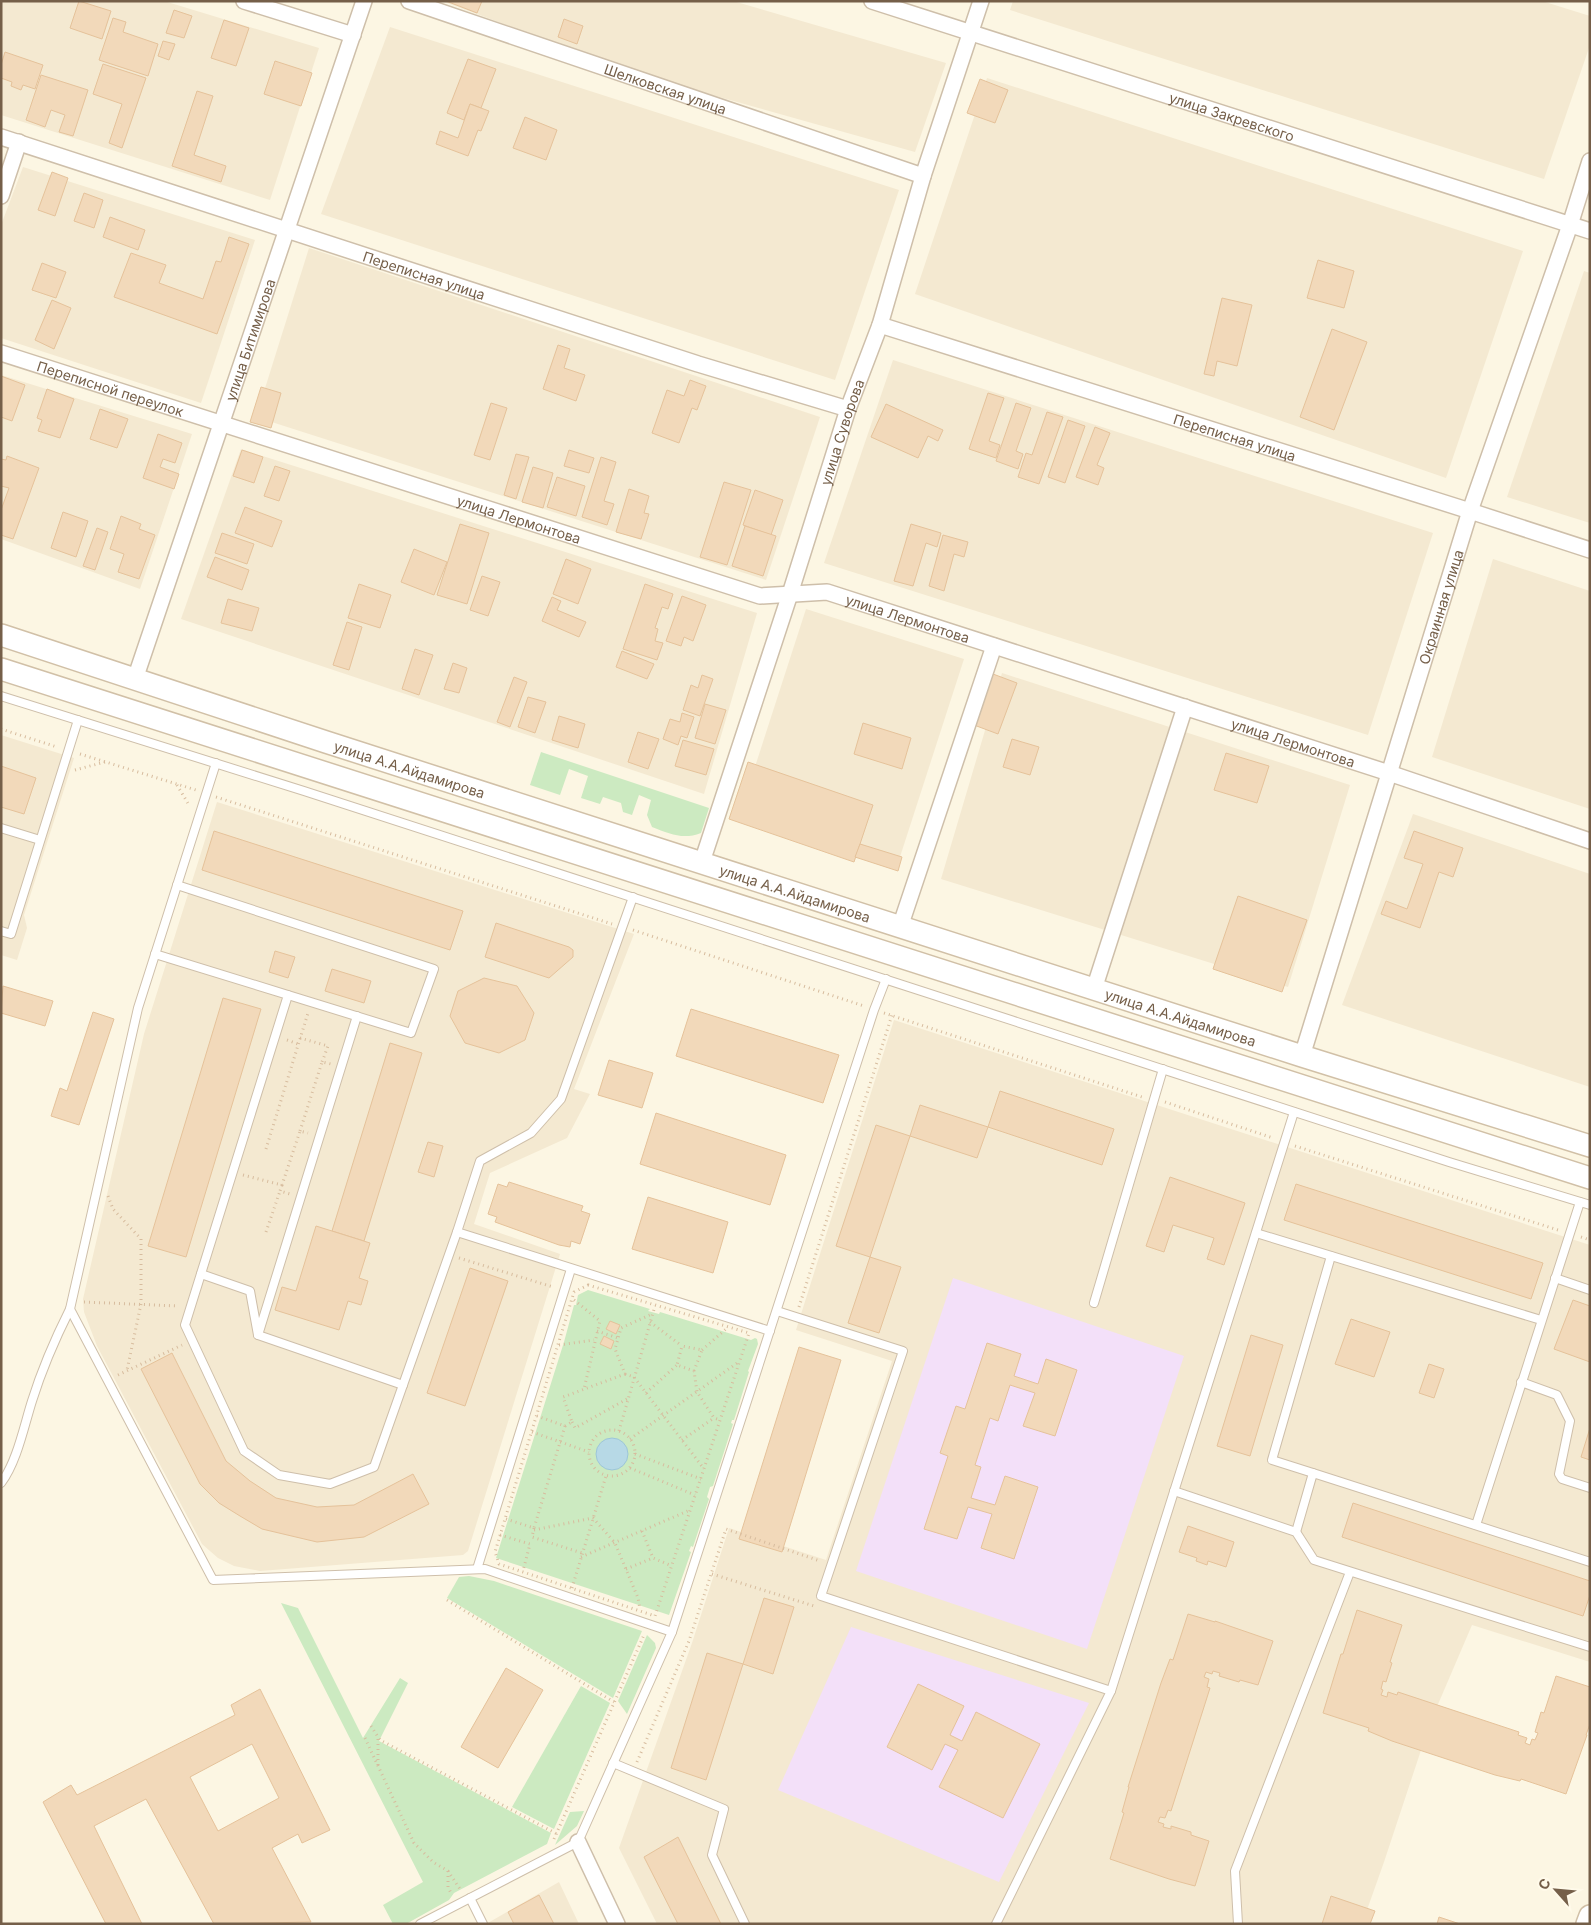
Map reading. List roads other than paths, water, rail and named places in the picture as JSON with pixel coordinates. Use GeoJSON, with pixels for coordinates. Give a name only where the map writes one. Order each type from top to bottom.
{"type":"FeatureCollection","features":[{"type":"Feature","properties":{"kind":"main road","name":"улица А.А.Айдамирова"},"geometry":{"type":"LineString","coordinates":[[1,635],[1302,1056],[1590,1146]]}},
{"type":"Feature","properties":{"kind":"main road","name":"улица А.А.Айдамирова"},"geometry":{"type":"LineString","coordinates":[[1,669],[1590,1178]]}},
{"type":"Feature","properties":{"kind":"main road"},"geometry":{"type":"LineString","coordinates":[[1587,1924],[1590,1916]]}},
{"type":"Feature","properties":{"kind":"street"},"geometry":{"type":"LineString","coordinates":[[244,1],[352,35]]}},
{"type":"Feature","properties":{"kind":"street","name":"улица Битимирова"},"geometry":{"type":"LineString","coordinates":[[135,679],[364,1]]}},
{"type":"Feature","properties":{"kind":"street","name":"Шелковская улица"},"geometry":{"type":"LineString","coordinates":[[409,1],[923,176]]}},
{"type":"Feature","properties":{"kind":"street","name":"улица Закревского"},"geometry":{"type":"LineString","coordinates":[[872,1],[1590,231]]}},
{"type":"Feature","properties":{"kind":"street","name":"улица Суворова"},"geometry":{"type":"LineString","coordinates":[[702,862],[790,594],[848,409],[880,325],[923,176],[981,1]]}},
{"type":"Feature","properties":{"kind":"street","name":"Переписная улица"},"geometry":{"type":"LineString","coordinates":[[1,136],[698,364],[848,409]]}},
{"type":"Feature","properties":{"kind":"street"},"geometry":{"type":"LineString","coordinates":[[1,196],[19,142]]}},
{"type":"Feature","properties":{"kind":"street","name":"Окраинная улица"},"geometry":{"type":"LineString","coordinates":[[1302,1056],[1470,511],[1570,224],[1590,161]]}},
{"type":"Feature","properties":{"kind":"street","name":"Переписная улица"},"geometry":{"type":"LineString","coordinates":[[880,325],[1590,550]]}},
{"type":"Feature","properties":{"kind":"street","name":"Переписной переулок"},"geometry":{"type":"LineString","coordinates":[[1,353],[220,424]]}},
{"type":"Feature","properties":{"kind":"street","name":"улица Лермонтова"},"geometry":{"type":"LineString","coordinates":[[220,424],[760,596],[827,592],[1389,774],[1590,842]]}},
{"type":"Feature","properties":{"kind":"street"},"geometry":{"type":"LineString","coordinates":[[900,926],[994,646]]}},
{"type":"Feature","properties":{"kind":"street"},"geometry":{"type":"LineString","coordinates":[[1094,989],[1184,707]]}},
{"type":"Feature","properties":{"kind":"street"},"geometry":{"type":"LineString","coordinates":[[578,1842],[617,1924]]}},
{"type":"Feature","properties":{"kind":"lane"},"geometry":{"type":"LineString","coordinates":[[1,696],[216,763],[1294,1112],[1590,1205]]}},
{"type":"Feature","properties":{"kind":"lane"},"geometry":{"type":"LineString","coordinates":[[1,931],[11,934],[78,720]]}},
{"type":"Feature","properties":{"kind":"lane"},"geometry":{"type":"LineString","coordinates":[[1,1483],[12,1462],[53,1342],[71,1305],[138,1008],[216,763]]}},
{"type":"Feature","properties":{"kind":"lane"},"geometry":{"type":"LineString","coordinates":[[1,828],[40,840]]}},
{"type":"Feature","properties":{"kind":"lane"},"geometry":{"type":"LineString","coordinates":[[155,954],[411,1033],[434,969],[177,886]]}},
{"type":"Feature","properties":{"kind":"lane"},"geometry":{"type":"LineString","coordinates":[[288,995],[185,1325],[244,1452],[279,1475],[330,1484],[374,1466],[457,1232],[480,1161],[531,1133],[561,1099],[633,897]]}},
{"type":"Feature","properties":{"kind":"lane"},"geometry":{"type":"LineString","coordinates":[[420,1924],[578,1842],[672,1632],[874,1010],[886,979]]}},
{"type":"Feature","properties":{"kind":"lane"},"geometry":{"type":"LineString","coordinates":[[258,1335],[357,1016]]}},
{"type":"Feature","properties":{"kind":"lane"},"geometry":{"type":"LineString","coordinates":[[1094,1303],[1163,1069]]}},
{"type":"Feature","properties":{"kind":"lane"},"geometry":{"type":"LineString","coordinates":[[997,1924],[1111,1691],[1294,1112]]}},
{"type":"Feature","properties":{"kind":"lane"},"geometry":{"type":"LineString","coordinates":[[1476,1525],[1580,1202]]}},
{"type":"Feature","properties":{"kind":"lane"},"geometry":{"type":"LineString","coordinates":[[457,1232],[770,1331]]}},
{"type":"Feature","properties":{"kind":"lane"},"geometry":{"type":"LineString","coordinates":[[1256,1233],[1541,1320]]}},
{"type":"Feature","properties":{"kind":"lane"},"geometry":{"type":"LineString","coordinates":[[1331,1256],[1272,1460],[1590,1562]]}},
{"type":"Feature","properties":{"kind":"lane"},"geometry":{"type":"LineString","coordinates":[[477,1569],[571,1269]]}},
{"type":"Feature","properties":{"kind":"lane"},"geometry":{"type":"LineString","coordinates":[[201,1274],[250,1291],[258,1335]]}},
{"type":"Feature","properties":{"kind":"lane"},"geometry":{"type":"LineString","coordinates":[[1555,1278],[1590,1290]]}},
{"type":"Feature","properties":{"kind":"lane"},"geometry":{"type":"LineString","coordinates":[[71,1305],[108,1380],[214,1580],[485,1569],[672,1632]]}},
{"type":"Feature","properties":{"kind":"lane"},"geometry":{"type":"LineString","coordinates":[[777,1311],[903,1351],[821,1596],[1111,1691]]}},
{"type":"Feature","properties":{"kind":"lane"},"geometry":{"type":"LineString","coordinates":[[258,1335],[403,1385]]}},
{"type":"Feature","properties":{"kind":"lane"},"geometry":{"type":"LineString","coordinates":[[1521,1382],[1557,1395],[1570,1421],[1559,1474],[1562,1479],[1590,1488]]}},
{"type":"Feature","properties":{"kind":"lane"},"geometry":{"type":"LineString","coordinates":[[1296,1532],[1314,1473]]}},
{"type":"Feature","properties":{"kind":"lane"},"geometry":{"type":"LineString","coordinates":[[1174,1491],[1296,1532],[1314,1560],[1590,1647]]}},
{"type":"Feature","properties":{"kind":"lane"},"geometry":{"type":"LineString","coordinates":[[1238,1924],[1234,1871],[1350,1572]]}},
{"type":"Feature","properties":{"kind":"lane"},"geometry":{"type":"LineString","coordinates":[[613,1763],[724,1809],[712,1855],[745,1924]]}},
{"type":"Feature","properties":{"kind":"lane"},"geometry":{"type":"LineString","coordinates":[[470,1898],[483,1924]]}},
{"type":"Feature","properties":{"kind":"water"},"geometry":{"type":"Polygon","coordinates":[[[612,1438],[623,1443],[628,1454],[623,1465],[612,1470],[601,1465],[596,1454],[601,1443],[612,1438]]]}}]}
